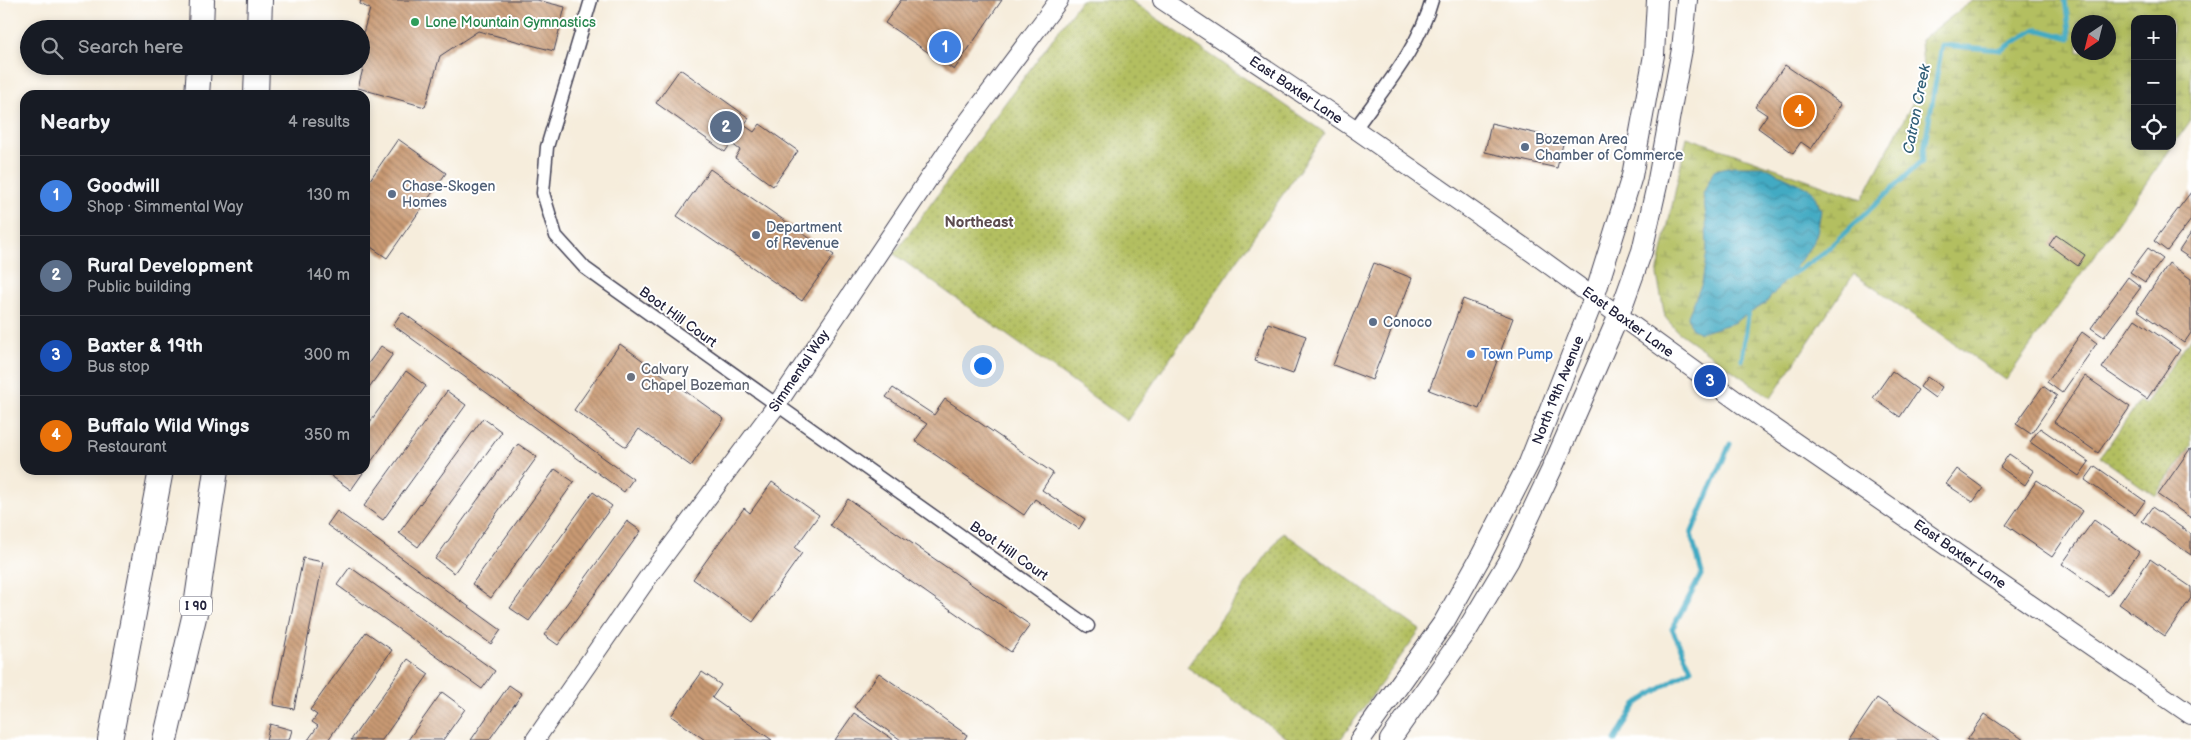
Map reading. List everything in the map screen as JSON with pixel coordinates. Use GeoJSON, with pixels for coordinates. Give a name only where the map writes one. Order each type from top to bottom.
{"type":"FeatureCollection","features":[{"type":"Feature","properties":{"kind":"highway"},"geometry":{"type":"LineString","coordinates":[[201,20],[202,0]]}},
{"type":"Feature","properties":{"kind":"highway"},"geometry":{"type":"LineString","coordinates":[[259,20],[260,0]]}},
{"type":"Feature","properties":{"kind":"highway"},"geometry":{"type":"LineString","coordinates":[[197,90],[198,75]]}},
{"type":"Feature","properties":{"kind":"highway"},"geometry":{"type":"LineString","coordinates":[[256,90],[257,75]]}},
{"type":"Feature","properties":{"kind":"highway"},"geometry":{"type":"LineString","coordinates":[[110,740],[160,475]]}},
{"type":"Feature","properties":{"kind":"highway","name":"I 90"},"geometry":{"type":"LineString","coordinates":[[165,740],[195,613],[215,475]]}},
{"type":"Feature","properties":{"kind":"main road","name":"Simmental Way"},"geometry":{"type":"LineString","coordinates":[[535,740],[649,576],[776,406],[960,132],[1059,0]]}},
{"type":"Feature","properties":{"kind":"main road","name":"East Baxter Lane"},"geometry":{"type":"LineString","coordinates":[[1162,0],[1355,129],[1619,315],[1766,422],[2191,715]]}},
{"type":"Feature","properties":{"kind":"main road","name":"North 19th Avenue"},"geometry":{"type":"LineString","coordinates":[[1360,740],[1444,622],[1480,558],[1529,463],[1594,298],[1632,176],[1654,55],[1658,0]]}},
{"type":"Feature","properties":{"kind":"main road","name":"North 19th Avenue"},"geometry":{"type":"LineString","coordinates":[[1390,740],[1464,635],[1509,560],[1551,472],[1619,315],[1642,251],[1657,185],[1682,49],[1687,0]]}},
{"type":"Feature","properties":{"kind":"street","name":"Boot Hill Court"},"geometry":{"type":"LineString","coordinates":[[591,0],[547,147],[543,193],[556,236],[585,268],[776,406],[1088,626]]}},
{"type":"Feature","properties":{"kind":"street"},"geometry":{"type":"LineString","coordinates":[[1355,129],[1410,50],[1423,27],[1432,0]]}},
{"type":"Feature","properties":{"kind":"green space"},"geometry":{"type":"Polygon","coordinates":[[[1081,0],[1130,0],[1325,133],[1127,421],[894,254],[1081,0]]]}},
{"type":"Feature","properties":{"kind":"green space"},"geometry":{"type":"Polygon","coordinates":[[[1973,0],[2191,0],[2191,120],[2176,141],[2176,15],[2131,15],[2131,150],[2170,150],[2006,380],[1854,274],[1771,398],[1677,331],[1665,317],[1657,275],[1687,137],[1862,199],[1924,81],[1921,40],[1973,0]]]}},
{"type":"Feature","properties":{"kind":"green space"},"geometry":{"type":"Polygon","coordinates":[[[2191,337],[2191,446],[2155,496],[2100,457],[2139,402],[2145,405],[2191,337]]]}},
{"type":"Feature","properties":{"kind":"green space"},"geometry":{"type":"Polygon","coordinates":[[[1283,532],[1420,630],[1340,740],[1290,740],[1187,667],[1283,532]]]}},
{"type":"Feature","properties":{"kind":"water"},"geometry":{"type":"Polygon","coordinates":[[[1733,166],[1763,166],[1812,190],[1821,210],[1817,233],[1813,243],[1795,268],[1765,304],[1733,323],[1700,333],[1691,328],[1688,316],[1702,283],[1707,251],[1703,194],[1714,170],[1733,166]]]}},
{"type":"Feature","properties":{"kind":"building"},"geometry":{"type":"Polygon","coordinates":[[[361,0],[537,0],[565,7],[554,51],[478,31],[440,56],[425,107],[358,88],[361,75],[370,75],[370,20],[367,20],[370,9],[360,4],[361,0]]]}},
{"type":"Feature","properties":{"kind":"building"},"geometry":{"type":"Polygon","coordinates":[[[901,0],[1002,0],[954,70],[885,23],[901,0]]]}},
{"type":"Feature","properties":{"kind":"building"},"geometry":{"type":"Polygon","coordinates":[[[1785,65],[1842,104],[1811,149],[1801,142],[1793,153],[1758,128],[1767,115],[1755,107],[1785,65]]]}},
{"type":"Feature","properties":{"kind":"building"},"geometry":{"type":"Polygon","coordinates":[[[680,69],[749,118],[744,125],[754,132],[760,124],[798,151],[773,186],[735,158],[740,150],[731,143],[725,152],[656,103],[680,69]]]}},
{"type":"Feature","properties":{"kind":"building"},"geometry":{"type":"Polygon","coordinates":[[[1491,123],[1564,140],[1557,168],[1485,152],[1491,123]]]}},
{"type":"Feature","properties":{"kind":"building"},"geometry":{"type":"Polygon","coordinates":[[[398,139],[446,173],[387,258],[370,246],[370,180],[398,139]]]}},
{"type":"Feature","properties":{"kind":"building"},"geometry":{"type":"Polygon","coordinates":[[[710,169],[834,255],[802,301],[677,216],[710,169]]]}},
{"type":"Feature","properties":{"kind":"building"},"geometry":{"type":"Polygon","coordinates":[[[2191,192],[2191,220],[2167,251],[2154,241],[2191,192]]]}},
{"type":"Feature","properties":{"kind":"building"},"geometry":{"type":"Polygon","coordinates":[[[2191,233],[2191,259],[2179,251],[2191,233]]]}},
{"type":"Feature","properties":{"kind":"building"},"geometry":{"type":"Polygon","coordinates":[[[2056,235],[2085,255],[2078,266],[2049,245],[2056,235]]]}},
{"type":"Feature","properties":{"kind":"building"},"geometry":{"type":"Polygon","coordinates":[[[2148,248],[2163,259],[2145,282],[2130,272],[2148,248]]]}},
{"type":"Feature","properties":{"kind":"building","name":"Conoco"},"geometry":{"type":"Polygon","coordinates":[[[1374,263],[1412,278],[1372,380],[1333,365],[1374,263]]]}},
{"type":"Feature","properties":{"kind":"building"},"geometry":{"type":"Polygon","coordinates":[[[2169,263],[2191,279],[2191,333],[2184,343],[2137,310],[2169,263]]]}},
{"type":"Feature","properties":{"kind":"building"},"geometry":{"type":"Polygon","coordinates":[[[2128,277],[2141,287],[2104,337],[2091,328],[2128,277]]]}},
{"type":"Feature","properties":{"kind":"building","name":"Town Pump"},"geometry":{"type":"Polygon","coordinates":[[[1463,299],[1513,318],[1479,409],[1429,390],[1463,299]]]}},
{"type":"Feature","properties":{"kind":"building"},"geometry":{"type":"Polygon","coordinates":[[[402,312],[633,479],[624,492],[393,325],[402,312]]]}},
{"type":"Feature","properties":{"kind":"building"},"geometry":{"type":"Polygon","coordinates":[[[2135,319],[2180,350],[2147,399],[2102,368],[2135,319]]]}},
{"type":"Feature","properties":{"kind":"building"},"geometry":{"type":"Polygon","coordinates":[[[1268,323],[1306,336],[1293,374],[1255,361],[1268,323]]]}},
{"type":"Feature","properties":{"kind":"building"},"geometry":{"type":"Polygon","coordinates":[[[2082,332],[2097,343],[2062,393],[2047,382],[2082,332]]]}},
{"type":"Feature","properties":{"kind":"building","name":"Calvary Chapel Bozeman"},"geometry":{"type":"Polygon","coordinates":[[[620,344],[724,419],[691,466],[639,429],[626,447],[574,410],[620,344]]]}},
{"type":"Feature","properties":{"kind":"building"},"geometry":{"type":"Polygon","coordinates":[[[381,346],[393,354],[370,386],[370,361],[381,346]]]}},
{"type":"Feature","properties":{"kind":"building"},"geometry":{"type":"Polygon","coordinates":[[[406,371],[426,386],[370,463],[370,422],[406,371]]]}},
{"type":"Feature","properties":{"kind":"building"},"geometry":{"type":"Polygon","coordinates":[[[1892,371],[1918,390],[1900,417],[1873,398],[1892,371]]]}},
{"type":"Feature","properties":{"kind":"building"},"geometry":{"type":"Polygon","coordinates":[[[2085,376],[2130,407],[2098,453],[2054,422],[2085,376]]]}},
{"type":"Feature","properties":{"kind":"building"},"geometry":{"type":"Polygon","coordinates":[[[1927,377],[1942,387],[1935,398],[1920,387],[1927,377]]]}},
{"type":"Feature","properties":{"kind":"building"},"geometry":{"type":"Polygon","coordinates":[[[2043,386],[2057,396],[2031,434],[2016,424],[2043,386]]]}},
{"type":"Feature","properties":{"kind":"building"},"geometry":{"type":"Polygon","coordinates":[[[893,388],[934,415],[945,399],[1053,473],[1042,490],[1085,519],[1079,529],[1035,499],[1024,515],[915,441],[927,424],[886,397],[893,388]]]}},
{"type":"Feature","properties":{"kind":"building"},"geometry":{"type":"Polygon","coordinates":[[[447,391],[466,405],[383,520],[364,506],[447,391]]]}},
{"type":"Feature","properties":{"kind":"building"},"geometry":{"type":"Polygon","coordinates":[[[483,418],[502,432],[418,547],[399,533],[483,418]]]}},
{"type":"Feature","properties":{"kind":"building"},"geometry":{"type":"Polygon","coordinates":[[[2040,428],[2089,462],[2079,476],[2030,442],[2040,428]]]}},
{"type":"Feature","properties":{"kind":"building"},"geometry":{"type":"Polygon","coordinates":[[[518,444],[537,457],[454,573],[435,559],[518,444]]]}},
{"type":"Feature","properties":{"kind":"building"},"geometry":{"type":"Polygon","coordinates":[[[2191,449],[2191,518],[2158,495],[2191,449]]]}},
{"type":"Feature","properties":{"kind":"building"},"geometry":{"type":"Polygon","coordinates":[[[2009,454],[2034,471],[2025,485],[2000,467],[2009,454]]]}},
{"type":"Feature","properties":{"kind":"building"},"geometry":{"type":"Polygon","coordinates":[[[2095,466],[2145,501],[2135,515],[2085,480],[2095,466]]]}},
{"type":"Feature","properties":{"kind":"building"},"geometry":{"type":"Polygon","coordinates":[[[555,469],[574,482],[491,598],[472,584],[555,469]]]}},
{"type":"Feature","properties":{"kind":"building"},"geometry":{"type":"Polygon","coordinates":[[[1957,469],[1983,488],[1973,502],[1946,484],[1957,469]]]}},
{"type":"Feature","properties":{"kind":"building"},"geometry":{"type":"Polygon","coordinates":[[[332,475],[362,475],[351,490],[332,475]]]}},
{"type":"Feature","properties":{"kind":"building"},"geometry":{"type":"Polygon","coordinates":[[[2037,480],[2083,511],[2052,557],[2006,525],[2037,480]]]}},
{"type":"Feature","properties":{"kind":"building"},"geometry":{"type":"Polygon","coordinates":[[[772,482],[819,515],[795,548],[802,553],[753,622],[693,579],[744,508],[750,513],[772,482]]]}},
{"type":"Feature","properties":{"kind":"building"},"geometry":{"type":"Polygon","coordinates":[[[593,492],[612,506],[529,621],[510,608],[593,492]]]}},
{"type":"Feature","properties":{"kind":"building"},"geometry":{"type":"Polygon","coordinates":[[[848,499],[1030,625],[1011,652],[830,525],[848,499]]]}},
{"type":"Feature","properties":{"kind":"building"},"geometry":{"type":"Polygon","coordinates":[[[2152,507],[2191,534],[2191,555],[2142,521],[2152,507]]]}},
{"type":"Feature","properties":{"kind":"building"},"geometry":{"type":"Polygon","coordinates":[[[337,511],[501,630],[491,644],[327,525],[337,511]]]}},
{"type":"Feature","properties":{"kind":"building"},"geometry":{"type":"Polygon","coordinates":[[[2094,520],[2139,552],[2108,596],[2062,564],[2094,520]]]}},
{"type":"Feature","properties":{"kind":"building"},"geometry":{"type":"Polygon","coordinates":[[[627,521],[641,531],[558,645],[544,635],[627,521]]]}},
{"type":"Feature","properties":{"kind":"building"},"geometry":{"type":"Polygon","coordinates":[[[303,558],[323,562],[294,709],[273,705],[303,558]]]}},
{"type":"Feature","properties":{"kind":"building"},"geometry":{"type":"Polygon","coordinates":[[[2150,559],[2191,587],[2191,598],[2165,636],[2119,604],[2150,559]]]}},
{"type":"Feature","properties":{"kind":"building"},"geometry":{"type":"Polygon","coordinates":[[[350,567],[495,671],[482,689],[337,585],[350,567]]]}},
{"type":"Feature","properties":{"kind":"building"},"geometry":{"type":"Polygon","coordinates":[[[366,632],[392,650],[328,740],[308,740],[318,726],[312,722],[317,715],[310,710],[366,632]]]}},
{"type":"Feature","properties":{"kind":"building"},"geometry":{"type":"Polygon","coordinates":[[[408,659],[429,674],[382,740],[351,740],[408,659]]]}},
{"type":"Feature","properties":{"kind":"building"},"geometry":{"type":"Polygon","coordinates":[[[702,672],[721,685],[712,698],[772,740],[705,740],[671,716],[702,672]]]}},
{"type":"Feature","properties":{"kind":"building"},"geometry":{"type":"Polygon","coordinates":[[[879,673],[967,735],[964,740],[901,740],[854,707],[879,673]]]}},
{"type":"Feature","properties":{"kind":"building"},"geometry":{"type":"Polygon","coordinates":[[[509,685],[522,694],[489,740],[471,740],[509,685]]]}},
{"type":"Feature","properties":{"kind":"building"},"geometry":{"type":"Polygon","coordinates":[[[442,692],[465,709],[443,740],[408,740],[442,692]]]}},
{"type":"Feature","properties":{"kind":"building"},"geometry":{"type":"Polygon","coordinates":[[[1877,698],[1940,740],[1849,740],[1877,698]]]}},
{"type":"Feature","properties":{"kind":"building"},"geometry":{"type":"Polygon","coordinates":[[[854,713],[894,740],[835,740],[854,713]]]}},
{"type":"Feature","properties":{"kind":"building"},"geometry":{"type":"Polygon","coordinates":[[[1985,714],[2024,740],[1967,740],[1985,714]]]}},
{"type":"Feature","properties":{"kind":"building"},"geometry":{"type":"Polygon","coordinates":[[[270,724],[292,730],[289,740],[266,740],[270,724]]]}},
{"type":"Feature","properties":{"kind":"waterway","name":"Catron Creek"},"geometry":{"type":"LineString","coordinates":[[1783,280],[1821,255],[1922,161],[1942,45],[2001,50],[2036,29],[2070,38],[2065,0]]}},
{"type":"Feature","properties":{"kind":"waterway","name":"Catron Creek"},"geometry":{"type":"LineString","coordinates":[[1742,360],[1749,308]]}},
{"type":"Feature","properties":{"kind":"waterway"},"geometry":{"type":"LineString","coordinates":[[1615,740],[1636,704],[1691,669],[1672,629],[1702,573],[1691,534],[1730,444]]}},
{"type":"Feature","properties":{"kind":"place","name":"Lone Mountain Gymnastics"},"geometry":{"type":"Point","coordinates":[415,22]}},
{"type":"Feature","properties":{"kind":"place","name":"Goodwill"},"geometry":{"type":"Point","coordinates":[945,47]}},
{"type":"Feature","properties":{"kind":"place","name":"Buffalo Wild Wings"},"geometry":{"type":"Point","coordinates":[1799,111]}},
{"type":"Feature","properties":{"kind":"place","name":"Rural Development"},"geometry":{"type":"Point","coordinates":[726,127]}},
{"type":"Feature","properties":{"kind":"place","name":"Bozeman Area Chamber of Commerce"},"geometry":{"type":"Point","coordinates":[1525,147]}},
{"type":"Feature","properties":{"kind":"place","name":"Chase-Skogen Homes"},"geometry":{"type":"Point","coordinates":[392,194]}},
{"type":"Feature","properties":{"kind":"place","name":"Department of Revenue"},"geometry":{"type":"Point","coordinates":[756,235]}},
{"type":"Feature","properties":{"kind":"place","name":"Conoco"},"geometry":{"type":"Point","coordinates":[1373,322]}},
{"type":"Feature","properties":{"kind":"place","name":"Town Pump"},"geometry":{"type":"Point","coordinates":[1471,354]}},
{"type":"Feature","properties":{"kind":"place","name":"Calvary Chapel Bozeman"},"geometry":{"type":"Point","coordinates":[631,377]}},
{"type":"Feature","properties":{"kind":"place","name":"Baxter & 19th"},"geometry":{"type":"Point","coordinates":[1710,381]}},
{"type":"Feature","properties":{"kind":"district","name":"Northeast"},"geometry":{"type":"Point","coordinates":[979,222]}}]}
